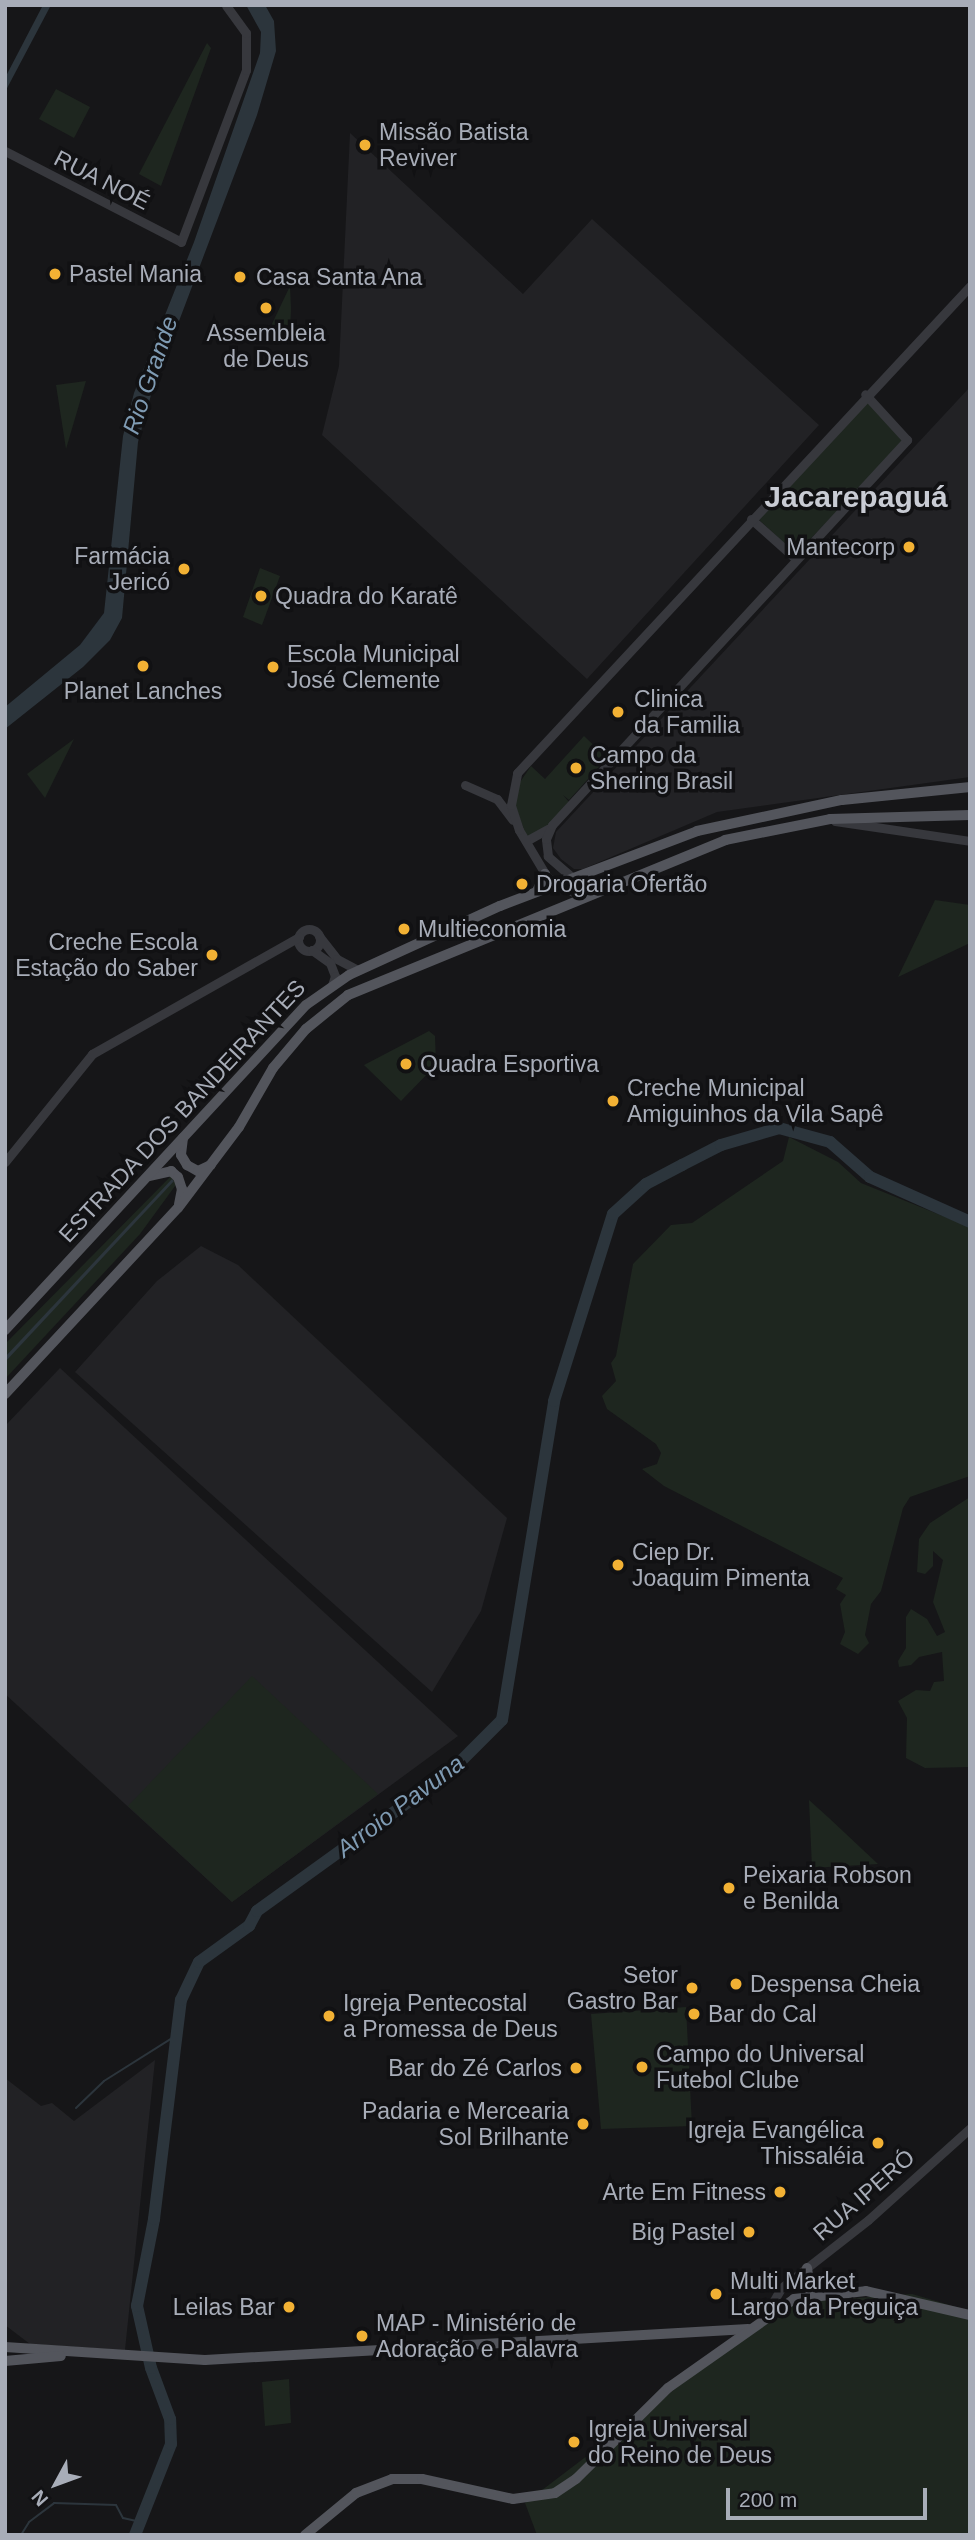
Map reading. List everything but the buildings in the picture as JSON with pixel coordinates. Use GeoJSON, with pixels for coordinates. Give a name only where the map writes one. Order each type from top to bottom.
{"type":"FeatureCollection","features":[{"type":"Feature","properties":{"kind":"main road","name":"ESTRADA DOS BANDEIRANTES"},"geometry":{"type":"LineString","coordinates":[[5,1330],[306,1005],[358,970],[537,891],[698,831],[752,816],[842,800],[970,786]]}},
{"type":"Feature","properties":{"kind":"main road","name":"ESTRADA DOS BANDEIRANTES"},"geometry":{"type":"LineString","coordinates":[[5,1394],[178,1208],[215,1163],[273,1068],[338,1002],[379,979],[519,928],[582,897],[725,840],[830,819],[970,815]]}},
{"type":"Feature","properties":{"kind":"main road"},"geometry":{"type":"LineString","coordinates":[[537,891],[545,874]]}},
{"type":"Feature","properties":{"kind":"main road"},"geometry":{"type":"LineString","coordinates":[[183,1138],[181,1155],[191,1168],[202,1171],[215,1163]]}},
{"type":"Feature","properties":{"kind":"main road"},"geometry":{"type":"LineString","coordinates":[[148,1176],[171,1171],[178,1177],[182,1189],[178,1208]]}},
{"type":"Feature","properties":{"kind":"main road"},"geometry":{"type":"LineString","coordinates":[[805,2275],[811,2296]]}},
{"type":"Feature","properties":{"kind":"main road"},"geometry":{"type":"LineString","coordinates":[[305,2535],[356,2493],[402,2478],[513,2499],[555,2493],[576,2479],[650,2404],[788,2301],[811,2296],[876,2292],[970,2315]]}},
{"type":"Feature","properties":{"kind":"main road"},"geometry":{"type":"LineString","coordinates":[[5,2347],[163,2360],[748,2329]]}},
{"type":"Feature","properties":{"kind":"main road"},"geometry":{"type":"LineString","coordinates":[[5,2361],[81,2354]]}},
{"type":"Feature","properties":{"kind":"street","name":"RUA NOÉ"},"geometry":{"type":"LineString","coordinates":[[5,151],[181,242],[246,70],[246,33],[226,5]]}},
{"type":"Feature","properties":{"kind":"street"},"geometry":{"type":"LineString","coordinates":[[519,831],[511,800],[524,763],[865,394],[970,286]]}},
{"type":"Feature","properties":{"kind":"street"},"geometry":{"type":"LineString","coordinates":[[526,841],[552,825],[907,440],[865,394]]}},
{"type":"Feature","properties":{"kind":"street"},"geometry":{"type":"LineString","coordinates":[[751,519],[796,559]]}},
{"type":"Feature","properties":{"kind":"street"},"geometry":{"type":"LineString","coordinates":[[465,785],[497,799],[545,874],[558,885],[582,897]]}},
{"type":"Feature","properties":{"kind":"street","name":"ESTRADA DOS BANDEIRANTES"},"geometry":{"type":"LineString","coordinates":[[830,819],[970,841]]}},
{"type":"Feature","properties":{"kind":"street"},"geometry":{"type":"LineString","coordinates":[[552,825],[545,839],[547,850],[556,867],[574,879]]}},
{"type":"Feature","properties":{"kind":"street"},"geometry":{"type":"LineString","coordinates":[[536,859],[539,849],[547,850]]}},
{"type":"Feature","properties":{"kind":"street"},"geometry":{"type":"LineString","coordinates":[[5,1162],[92,1054],[287,945],[308,930],[318,936],[337,959],[358,970]]}},
{"type":"Feature","properties":{"kind":"street"},"geometry":{"type":"LineString","coordinates":[[307,950],[318,936]]}},
{"type":"Feature","properties":{"kind":"street"},"geometry":{"type":"LineString","coordinates":[[299,937],[307,950]]}},
{"type":"Feature","properties":{"kind":"street"},"geometry":{"type":"LineString","coordinates":[[287,945],[307,950],[330,963],[335,976],[332,985]]}},
{"type":"Feature","properties":{"kind":"street","name":"RUA IPERÓ"},"geometry":{"type":"LineString","coordinates":[[765,2316],[781,2288],[805,2275],[970,2128]]}},
{"type":"Feature","properties":{"kind":"shaded area"},"geometry":{"type":"Polygon","coordinates":[[[207,43],[211,48],[161,186],[139,174],[207,43]]]}},
{"type":"Feature","properties":{"kind":"shaded area"},"geometry":{"type":"Polygon","coordinates":[[[56,89],[90,107],[74,138],[39,119],[56,89]]]}},
{"type":"Feature","properties":{"kind":"shaded area"},"geometry":{"type":"Polygon","coordinates":[[[350,133],[523,294],[592,219],[819,425],[587,679],[322,435],[339,366],[350,133]]]}},
{"type":"Feature","properties":{"kind":"shaded area"},"geometry":{"type":"Polygon","coordinates":[[[290,286],[291,309],[290,332],[271,326],[290,286]]]}},
{"type":"Feature","properties":{"kind":"shaded area"},"geometry":{"type":"Polygon","coordinates":[[[86,381],[66,449],[56,385],[86,381]]]}},
{"type":"Feature","properties":{"kind":"shaded area"},"geometry":{"type":"Polygon","coordinates":[[[970,387],[970,777],[717,812],[583,869],[574,869],[561,859],[553,848],[556,832],[970,387]]]}},
{"type":"Feature","properties":{"kind":"shaded area"},"geometry":{"type":"Polygon","coordinates":[[[865,395],[903,442],[796,554],[756,517],[865,395]]]}},
{"type":"Feature","properties":{"kind":"shaded area","name":"Quadra do Karatê"},"geometry":{"type":"Polygon","coordinates":[[[260,568],[280,576],[262,625],[243,617],[260,568]]]}},
{"type":"Feature","properties":{"kind":"shaded area"},"geometry":{"type":"Polygon","coordinates":[[[584,736],[607,758],[569,800],[563,795],[569,802],[549,826],[527,838],[514,802],[516,788],[531,766],[545,779],[584,736]]]}},
{"type":"Feature","properties":{"kind":"shaded area"},"geometry":{"type":"Polygon","coordinates":[[[74,739],[45,798],[27,774],[74,739]]]}},
{"type":"Feature","properties":{"kind":"shaded area"},"geometry":{"type":"Polygon","coordinates":[[[935,900],[970,905],[970,943],[898,977],[935,900]]]}},
{"type":"Feature","properties":{"kind":"shaded area"},"geometry":{"type":"Polygon","coordinates":[[[429,1031],[435,1036],[436,1065],[401,1101],[364,1065],[429,1031]]]}},
{"type":"Feature","properties":{"kind":"shaded area"},"geometry":{"type":"Polygon","coordinates":[[[789,1137],[838,1162],[861,1183],[970,1227],[970,1476],[910,1497],[903,1508],[881,1591],[871,1604],[865,1635],[869,1643],[858,1654],[840,1644],[845,1632],[840,1604],[846,1595],[836,1589],[843,1578],[664,1486],[642,1469],[657,1464],[661,1453],[656,1444],[607,1409],[602,1396],[616,1381],[611,1363],[616,1356],[633,1264],[671,1225],[692,1223],[783,1161],[789,1137]]]}},
{"type":"Feature","properties":{"kind":"shaded area"},"geometry":{"type":"Polygon","coordinates":[[[171,1176],[178,1182],[140,1234],[5,1379],[5,1344],[171,1176]]]}},
{"type":"Feature","properties":{"kind":"shaded area"},"geometry":{"type":"Polygon","coordinates":[[[201,1246],[238,1265],[507,1518],[481,1611],[432,1692],[75,1372],[157,1281],[201,1246]]]}},
{"type":"Feature","properties":{"kind":"shaded area"},"geometry":{"type":"Polygon","coordinates":[[[60,1368],[458,1736],[232,1902],[5,1694],[5,1426],[60,1368]]]}},
{"type":"Feature","properties":{"kind":"shaded area"},"geometry":{"type":"Polygon","coordinates":[[[970,1497],[970,1767],[925,1768],[906,1758],[907,1718],[898,1701],[916,1690],[930,1691],[934,1682],[944,1681],[942,1652],[919,1657],[911,1665],[899,1667],[898,1661],[906,1648],[906,1617],[911,1609],[927,1619],[937,1636],[945,1632],[933,1602],[943,1560],[933,1551],[933,1566],[925,1574],[917,1572],[919,1539],[930,1523],[970,1497]]]}},
{"type":"Feature","properties":{"kind":"shaded area"},"geometry":{"type":"Polygon","coordinates":[[[252,1676],[378,1794],[232,1902],[128,1806],[252,1676]]]}},
{"type":"Feature","properties":{"kind":"shaded area"},"geometry":{"type":"Polygon","coordinates":[[[809,1800],[829,1818],[878,1864],[812,1868],[809,1800]]]}},
{"type":"Feature","properties":{"kind":"shaded area","name":"Campo do Universal Futebol Clube"},"geometry":{"type":"Polygon","coordinates":[[[686,2007],[692,2126],[601,2129],[591,2014],[686,2007]]]}},
{"type":"Feature","properties":{"kind":"shaded area"},"geometry":{"type":"Polygon","coordinates":[[[155,2060],[125,2350],[30,2344],[5,2325],[5,2078],[41,2106],[52,2103],[74,2121],[155,2060]]]}},
{"type":"Feature","properties":{"kind":"shaded area"},"geometry":{"type":"Polygon","coordinates":[[[912,2294],[970,2311],[970,2535],[537,2535],[525,2503],[788,2303],[912,2294]]]}},
{"type":"Feature","properties":{"kind":"shaded area"},"geometry":{"type":"Polygon","coordinates":[[[289,2379],[291,2423],[265,2426],[262,2382],[289,2379]]]}},
{"type":"Feature","properties":{"kind":"water"},"geometry":{"type":"Polygon","coordinates":[[[43,5],[51,5],[5,92],[5,78],[43,5]]]}},
{"type":"Feature","properties":{"kind":"water","name":"Rio Grande"},"geometry":{"type":"Polygon","coordinates":[[[246,5],[265,5],[274,21],[276,51],[257,115],[151,395],[138,442],[122,618],[110,640],[83,667],[5,729],[5,707],[80,645],[104,613],[123,436],[134,393],[194,242],[260,53],[261,32],[246,5]]]}},
{"type":"Feature","properties":{"kind":"water"},"geometry":{"type":"Polygon","coordinates":[[[172,1179],[174,1181],[5,1362],[5,1357],[172,1179]]]}},
{"type":"Feature","properties":{"kind":"waterway","name":"Arroio Pavuna"},"geometry":{"type":"LineString","coordinates":[[135,2535],[171,2444],[170,2419],[151,2368],[137,2306],[154,2219],[181,2000],[199,1962],[249,1926],[257,1911],[451,1771],[502,1720],[554,1401],[613,1214],[646,1184],[682,1165],[721,1145],[779,1128],[830,1142],[870,1177],[970,1222]]}},
{"type":"Feature","properties":{"kind":"waterway"},"geometry":{"type":"LineString","coordinates":[[76,2108],[104,2081],[177,2035]]}},
{"type":"Feature","properties":{"kind":"waterway"},"geometry":{"type":"LineString","coordinates":[[21,2535],[29,2522],[54,2503],[116,2505],[123,2518],[140,2522]]}},
{"type":"Feature","properties":{"kind":"place","name":"Missão Batista Reviver"},"geometry":{"type":"Point","coordinates":[365,145]}},
{"type":"Feature","properties":{"kind":"place","name":"Pastel Mania"},"geometry":{"type":"Point","coordinates":[55,274]}},
{"type":"Feature","properties":{"kind":"place","name":"Casa Santa Ana"},"geometry":{"type":"Point","coordinates":[240,277]}},
{"type":"Feature","properties":{"kind":"place","name":"Assembleia de Deus"},"geometry":{"type":"Point","coordinates":[266,308]}},
{"type":"Feature","properties":{"kind":"place","name":"Mantecorp"},"geometry":{"type":"Point","coordinates":[909,547]}},
{"type":"Feature","properties":{"kind":"place","name":"Farmácia Jericó"},"geometry":{"type":"Point","coordinates":[184,569]}},
{"type":"Feature","properties":{"kind":"place","name":"Quadra do Karatê"},"geometry":{"type":"Point","coordinates":[261,596]}},
{"type":"Feature","properties":{"kind":"place","name":"Planet Lanches"},"geometry":{"type":"Point","coordinates":[143,666]}},
{"type":"Feature","properties":{"kind":"place","name":"Escola Municipal José Clemente"},"geometry":{"type":"Point","coordinates":[273,667]}},
{"type":"Feature","properties":{"kind":"place","name":"Clinica da Familia"},"geometry":{"type":"Point","coordinates":[618,712]}},
{"type":"Feature","properties":{"kind":"place","name":"Campo da Shering Brasil"},"geometry":{"type":"Point","coordinates":[576,768]}},
{"type":"Feature","properties":{"kind":"place","name":"Drogaria Ofertão"},"geometry":{"type":"Point","coordinates":[522,884]}},
{"type":"Feature","properties":{"kind":"place","name":"Multieconomia"},"geometry":{"type":"Point","coordinates":[404,929]}},
{"type":"Feature","properties":{"kind":"place","name":"Creche Escola Estação do Saber"},"geometry":{"type":"Point","coordinates":[212,955]}},
{"type":"Feature","properties":{"kind":"place","name":"Quadra Esportiva"},"geometry":{"type":"Point","coordinates":[406,1064]}},
{"type":"Feature","properties":{"kind":"place","name":"Creche Municipal Amiguinhos da Vila Sapê"},"geometry":{"type":"Point","coordinates":[613,1101]}},
{"type":"Feature","properties":{"kind":"place","name":"Ciep Dr. Joaquim Pimenta"},"geometry":{"type":"Point","coordinates":[618,1565]}},
{"type":"Feature","properties":{"kind":"place","name":"Peixaria Robson e Benilda"},"geometry":{"type":"Point","coordinates":[729,1888]}},
{"type":"Feature","properties":{"kind":"place","name":"Despensa Cheia"},"geometry":{"type":"Point","coordinates":[736,1984]}},
{"type":"Feature","properties":{"kind":"place","name":"Setor Gastro Bar"},"geometry":{"type":"Point","coordinates":[692,1988]}},
{"type":"Feature","properties":{"kind":"place","name":"Bar do Cal"},"geometry":{"type":"Point","coordinates":[694,2014]}},
{"type":"Feature","properties":{"kind":"place","name":"Igreja Pentecostal a Promessa de Deus"},"geometry":{"type":"Point","coordinates":[329,2016]}},
{"type":"Feature","properties":{"kind":"place","name":"Campo do Universal Futebol Clube"},"geometry":{"type":"Point","coordinates":[642,2067]}},
{"type":"Feature","properties":{"kind":"place","name":"Bar do Zé Carlos"},"geometry":{"type":"Point","coordinates":[576,2068]}},
{"type":"Feature","properties":{"kind":"place","name":"Padaria e Mercearia Sol Brilhante"},"geometry":{"type":"Point","coordinates":[583,2124]}},
{"type":"Feature","properties":{"kind":"place","name":"Igreja Evangélica Thissaléia"},"geometry":{"type":"Point","coordinates":[878,2143]}},
{"type":"Feature","properties":{"kind":"place","name":"Arte Em Fitness"},"geometry":{"type":"Point","coordinates":[780,2192]}},
{"type":"Feature","properties":{"kind":"place","name":"Big Pastel"},"geometry":{"type":"Point","coordinates":[749,2232]}},
{"type":"Feature","properties":{"kind":"place","name":"Multi Market Largo da Preguiça"},"geometry":{"type":"Point","coordinates":[716,2294]}},
{"type":"Feature","properties":{"kind":"place","name":"Leilas Bar"},"geometry":{"type":"Point","coordinates":[289,2307]}},
{"type":"Feature","properties":{"kind":"place","name":"MAP - Ministério de Adoração e Palavra"},"geometry":{"type":"Point","coordinates":[362,2336]}},
{"type":"Feature","properties":{"kind":"place","name":"Igreja Universal do Reino de Deus"},"geometry":{"type":"Point","coordinates":[574,2442]}},
{"type":"Feature","properties":{"kind":"district","name":"Jacarepaguá"},"geometry":{"type":"Point","coordinates":[856,497]}}]}
